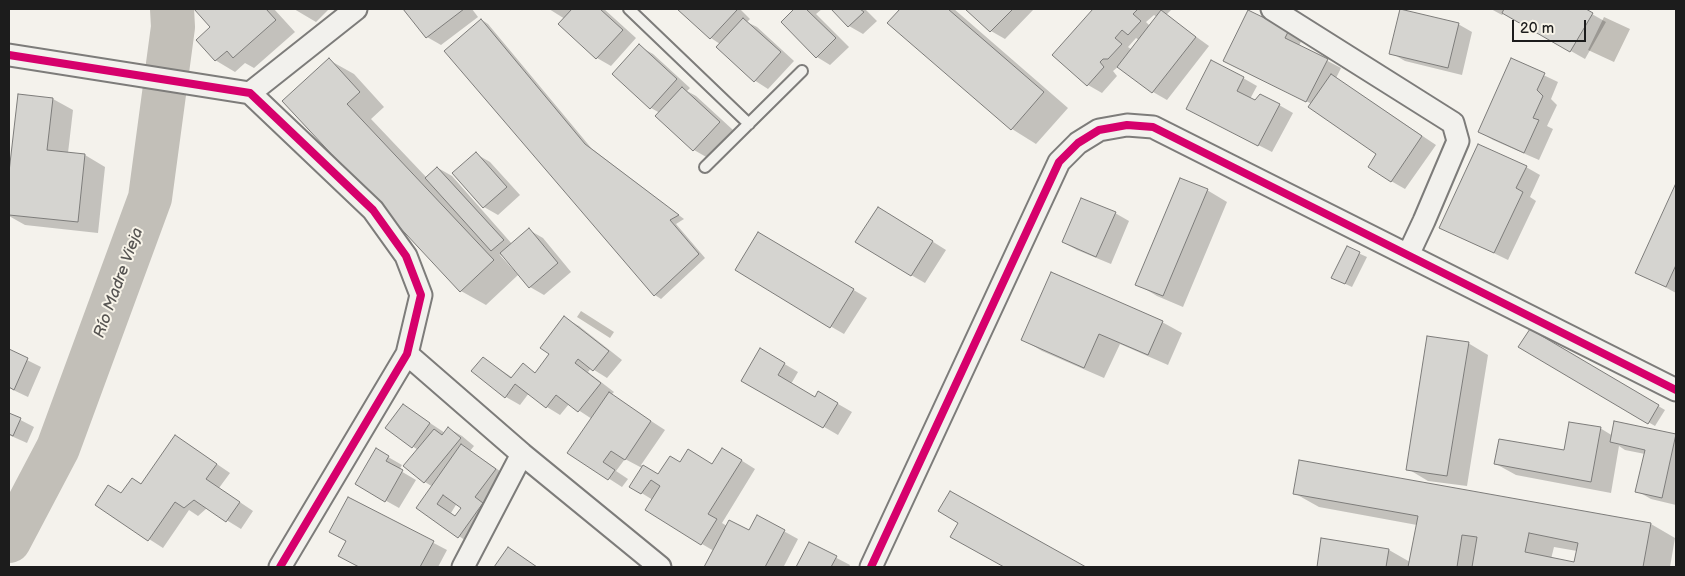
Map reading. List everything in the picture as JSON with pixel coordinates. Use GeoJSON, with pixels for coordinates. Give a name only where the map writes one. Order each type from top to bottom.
{"type":"FeatureCollection","features":[{"type":"Feature","properties":{"kind":"street"},"geometry":{"type":"LineString","coordinates":[[250,93],[356,9]]}},
{"type":"Feature","properties":{"kind":"street"},"geometry":{"type":"LineString","coordinates":[[1272,9],[1453,123],[1458,140],[1408,255]]}},
{"type":"Feature","properties":{"kind":"street"},"geometry":{"type":"LineString","coordinates":[[9,55],[250,93],[373,210],[406,256],[421,295],[407,354],[280,567]]}},
{"type":"Feature","properties":{"kind":"street"},"geometry":{"type":"LineString","coordinates":[[871,567],[1059,162],[1078,143],[1098,130],[1127,125],[1153,127],[1676,390]]}},
{"type":"Feature","properties":{"kind":"street"},"geometry":{"type":"LineString","coordinates":[[407,354],[522,454],[660,567]]}},
{"type":"Feature","properties":{"kind":"street"},"geometry":{"type":"LineString","coordinates":[[463,567],[522,454]]}},
{"type":"Feature","properties":{"kind":"lane"},"geometry":{"type":"LineString","coordinates":[[630,9],[749,124]]}},
{"type":"Feature","properties":{"kind":"lane"},"geometry":{"type":"LineString","coordinates":[[705,167],[802,71]]}},
{"type":"Feature","properties":{"kind":"shaded area"},"geometry":{"type":"Polygon","coordinates":[[[1604,17],[1630,29],[1614,62],[1588,50],[1604,17]]]}},
{"type":"Feature","properties":{"kind":"shaded area"},"geometry":{"type":"Polygon","coordinates":[[[581,311],[614,332],[610,338],[577,317],[581,311]]]}},
{"type":"Feature","properties":{"kind":"building"},"geometry":{"type":"Polygon","coordinates":[[[194,9],[266,9],[276,20],[233,58],[227,51],[215,61],[196,40],[210,27],[194,9]]]}},
{"type":"Feature","properties":{"kind":"building"},"geometry":{"type":"Polygon","coordinates":[[[403,9],[464,9],[426,38],[403,9]]]}},
{"type":"Feature","properties":{"kind":"building"},"geometry":{"type":"Polygon","coordinates":[[[572,9],[600,9],[623,30],[596,59],[558,24],[572,9]]]}},
{"type":"Feature","properties":{"kind":"building"},"geometry":{"type":"Polygon","coordinates":[[[677,9],[736,9],[737,10],[710,39],[677,9]]]}},
{"type":"Feature","properties":{"kind":"building"},"geometry":{"type":"Polygon","coordinates":[[[794,9],[806,9],[836,38],[816,58],[781,22],[794,9]]]}},
{"type":"Feature","properties":{"kind":"building"},"geometry":{"type":"Polygon","coordinates":[[[831,9],[860,9],[864,12],[848,27],[831,9]]]}},
{"type":"Feature","properties":{"kind":"building"},"geometry":{"type":"Polygon","coordinates":[[[900,9],[948,9],[1044,92],[1011,130],[887,23],[900,9]]]}},
{"type":"Feature","properties":{"kind":"building"},"geometry":{"type":"Polygon","coordinates":[[[965,9],[1013,9],[990,32],[965,9]]]}},
{"type":"Feature","properties":{"kind":"building"},"geometry":{"type":"Polygon","coordinates":[[[1093,9],[1138,9],[1133,14],[1141,21],[1128,35],[1122,30],[1115,38],[1122,44],[1108,59],[1103,59],[1100,62],[1104,67],[1087,86],[1052,55],[1093,9]]]}},
{"type":"Feature","properties":{"kind":"building"},"geometry":{"type":"Polygon","coordinates":[[[1400,9],[1459,23],[1448,68],[1389,54],[1400,9]]]}},
{"type":"Feature","properties":{"kind":"building"},"geometry":{"type":"Polygon","coordinates":[[[1504,9],[1586,9],[1593,13],[1570,52],[1502,13],[1504,9]]]}},
{"type":"Feature","properties":{"kind":"building"},"geometry":{"type":"Polygon","coordinates":[[[1161,10],[1196,37],[1152,93],[1117,67],[1161,10]]]}},
{"type":"Feature","properties":{"kind":"building"},"geometry":{"type":"Polygon","coordinates":[[[1248,10],[1289,30],[1285,38],[1328,59],[1306,102],[1223,61],[1248,10]]]}},
{"type":"Feature","properties":{"kind":"building"},"geometry":{"type":"Polygon","coordinates":[[[743,18],[781,52],[754,82],[716,47],[743,18]]]}},
{"type":"Feature","properties":{"kind":"building"},"geometry":{"type":"Polygon","coordinates":[[[481,19],[585,144],[679,215],[670,220],[699,254],[654,296],[444,51],[481,19]]]}},
{"type":"Feature","properties":{"kind":"building"},"geometry":{"type":"Polygon","coordinates":[[[639,44],[677,79],[650,109],[612,74],[639,44]]]}},
{"type":"Feature","properties":{"kind":"building"},"geometry":{"type":"Polygon","coordinates":[[[329,58],[360,92],[347,104],[494,260],[460,292],[282,101],[329,58]]]}},
{"type":"Feature","properties":{"kind":"building"},"geometry":{"type":"Polygon","coordinates":[[[1511,58],[1545,73],[1537,90],[1543,96],[1533,118],[1539,120],[1524,153],[1478,132],[1511,58]]]}},
{"type":"Feature","properties":{"kind":"building"},"geometry":{"type":"Polygon","coordinates":[[[1211,60],[1244,77],[1237,91],[1255,100],[1260,94],[1280,104],[1258,146],[1186,109],[1211,60]]]}},
{"type":"Feature","properties":{"kind":"building"},"geometry":{"type":"Polygon","coordinates":[[[1331,74],[1422,136],[1391,182],[1368,167],[1376,154],[1308,107],[1331,74]]]}},
{"type":"Feature","properties":{"kind":"building"},"geometry":{"type":"Polygon","coordinates":[[[682,87],[720,122],[693,151],[655,116],[682,87]]]}},
{"type":"Feature","properties":{"kind":"building"},"geometry":{"type":"Polygon","coordinates":[[[18,94],[53,98],[47,150],[85,154],[78,222],[9,215],[9,172],[18,94]]]}},
{"type":"Feature","properties":{"kind":"building"},"geometry":{"type":"Polygon","coordinates":[[[1478,144],[1527,166],[1516,188],[1523,192],[1494,253],[1439,228],[1478,144]]]}},
{"type":"Feature","properties":{"kind":"building"},"geometry":{"type":"Polygon","coordinates":[[[476,152],[507,187],[483,208],[452,173],[476,152]]]}},
{"type":"Feature","properties":{"kind":"building"},"geometry":{"type":"Polygon","coordinates":[[[437,167],[504,240],[491,251],[425,178],[437,167]]]}},
{"type":"Feature","properties":{"kind":"building"},"geometry":{"type":"Polygon","coordinates":[[[1180,178],[1208,189],[1163,296],[1135,285],[1180,178]]]}},
{"type":"Feature","properties":{"kind":"building"},"geometry":{"type":"Polygon","coordinates":[[[1676,183],[1676,265],[1666,287],[1635,273],[1676,183]]]}},
{"type":"Feature","properties":{"kind":"building"},"geometry":{"type":"Polygon","coordinates":[[[1081,198],[1116,212],[1096,257],[1062,242],[1081,198]]]}},
{"type":"Feature","properties":{"kind":"building"},"geometry":{"type":"Polygon","coordinates":[[[878,207],[933,241],[911,276],[855,242],[878,207]]]}},
{"type":"Feature","properties":{"kind":"building"},"geometry":{"type":"Polygon","coordinates":[[[529,228],[558,263],[529,288],[500,253],[529,228]]]}},
{"type":"Feature","properties":{"kind":"building"},"geometry":{"type":"Polygon","coordinates":[[[758,232],[854,289],[830,328],[735,270],[758,232]]]}},
{"type":"Feature","properties":{"kind":"building"},"geometry":{"type":"Polygon","coordinates":[[[1347,246],[1360,252],[1345,284],[1331,278],[1347,246]]]}},
{"type":"Feature","properties":{"kind":"building"},"geometry":{"type":"Polygon","coordinates":[[[1051,272],[1163,321],[1148,355],[1099,334],[1084,368],[1021,340],[1051,272]]]}},
{"type":"Feature","properties":{"kind":"building"},"geometry":{"type":"Polygon","coordinates":[[[564,316],[609,351],[593,371],[578,359],[575,363],[601,383],[578,412],[556,395],[546,408],[515,384],[505,398],[471,371],[483,357],[511,378],[523,363],[535,373],[549,354],[540,348],[564,316]]]}},
{"type":"Feature","properties":{"kind":"building"},"geometry":{"type":"Polygon","coordinates":[[[1530,329],[1659,405],[1648,424],[1518,347],[1530,329]]]}},
{"type":"Feature","properties":{"kind":"building"},"geometry":{"type":"Polygon","coordinates":[[[1427,336],[1469,342],[1447,476],[1406,470],[1427,336]]]}},
{"type":"Feature","properties":{"kind":"building"},"geometry":{"type":"Polygon","coordinates":[[[760,348],[785,363],[778,375],[815,397],[818,391],[838,403],[823,428],[741,381],[760,348]]]}},
{"type":"Feature","properties":{"kind":"building"},"geometry":{"type":"Polygon","coordinates":[[[9,349],[28,358],[14,390],[9,387],[9,349]]]}},
{"type":"Feature","properties":{"kind":"building"},"geometry":{"type":"Polygon","coordinates":[[[609,392],[651,421],[625,460],[611,451],[603,462],[615,470],[608,480],[567,453],[609,392]]]}},
{"type":"Feature","properties":{"kind":"building"},"geometry":{"type":"Polygon","coordinates":[[[403,404],[430,423],[412,448],[385,428],[403,404]]]}},
{"type":"Feature","properties":{"kind":"building"},"geometry":{"type":"Polygon","coordinates":[[[9,413],[21,418],[13,436],[9,434],[9,413]]]}},
{"type":"Feature","properties":{"kind":"building"},"geometry":{"type":"Polygon","coordinates":[[[1614,421],[1676,434],[1662,498],[1635,492],[1645,450],[1610,442],[1614,421]]]}},
{"type":"Feature","properties":{"kind":"building"},"geometry":{"type":"Polygon","coordinates":[[[1569,422],[1601,427],[1591,482],[1494,464],[1499,439],[1564,450],[1569,422]]]}},
{"type":"Feature","properties":{"kind":"building"},"geometry":{"type":"Polygon","coordinates":[[[448,427],[461,438],[424,483],[403,466],[434,429],[442,435],[448,427]]]}},
{"type":"Feature","properties":{"kind":"building"},"geometry":{"type":"Polygon","coordinates":[[[175,435],[217,464],[206,479],[240,502],[226,522],[194,500],[184,508],[175,502],[148,541],[95,505],[108,485],[121,493],[132,478],[141,484],[175,435]]]}},
{"type":"Feature","properties":{"kind":"building"},"geometry":{"type":"Polygon","coordinates":[[[461,444],[496,469],[475,497],[483,503],[458,538],[416,508],[461,444]],[[443,495],[437,504],[455,516],[461,508],[443,495]]]}},
{"type":"Feature","properties":{"kind":"building"},"geometry":{"type":"Polygon","coordinates":[[[376,448],[389,456],[386,461],[403,470],[385,502],[355,484],[376,448]]]}},
{"type":"Feature","properties":{"kind":"building"},"geometry":{"type":"Polygon","coordinates":[[[722,448],[742,460],[708,514],[717,519],[701,545],[645,510],[660,486],[651,480],[641,494],[629,487],[643,465],[658,474],[670,456],[680,462],[688,449],[712,464],[722,448]]]}},
{"type":"Feature","properties":{"kind":"building"},"geometry":{"type":"Polygon","coordinates":[[[1299,460],[1651,523],[1643,567],[1472,567],[1477,537],[1462,535],[1457,567],[1408,567],[1418,516],[1293,494],[1299,460]],[[1529,533],[1525,552],[1574,562],[1578,543],[1529,533]]]}},
{"type":"Feature","properties":{"kind":"building"},"geometry":{"type":"Polygon","coordinates":[[[950,491],[1086,567],[1004,567],[950,537],[958,523],[938,511],[950,491]]]}},
{"type":"Feature","properties":{"kind":"building"},"geometry":{"type":"Polygon","coordinates":[[[348,497],[434,541],[420,567],[359,567],[338,556],[346,541],[329,532],[348,497]]]}},
{"type":"Feature","properties":{"kind":"building"},"geometry":{"type":"Polygon","coordinates":[[[757,515],[785,530],[765,567],[704,567],[729,520],[749,530],[757,515]]]}},
{"type":"Feature","properties":{"kind":"building"},"geometry":{"type":"Polygon","coordinates":[[[1321,538],[1389,549],[1386,567],[1317,567],[1321,538]]]}},
{"type":"Feature","properties":{"kind":"building"},"geometry":{"type":"Polygon","coordinates":[[[809,542],[837,556],[831,567],[796,567],[809,542]]]}},
{"type":"Feature","properties":{"kind":"building"},"geometry":{"type":"Polygon","coordinates":[[[508,547],[537,567],[494,567],[508,547]]]}},
{"type":"Feature","properties":{"kind":"waterway","name":"Río Madre Vieja"},"geometry":{"type":"LineString","coordinates":[[9,541],[58,448],[150,198],[173,27],[172,9]]}},
{"type":"Feature","properties":{"kind":"cycle path"},"geometry":{"type":"LineString","coordinates":[[9,55],[250,93],[373,210],[406,256],[421,295],[407,354],[280,567]]}},
{"type":"Feature","properties":{"kind":"cycle path"},"geometry":{"type":"LineString","coordinates":[[871,567],[1059,162],[1078,143],[1099,130],[1127,125],[1153,127],[1676,390]]}}]}
